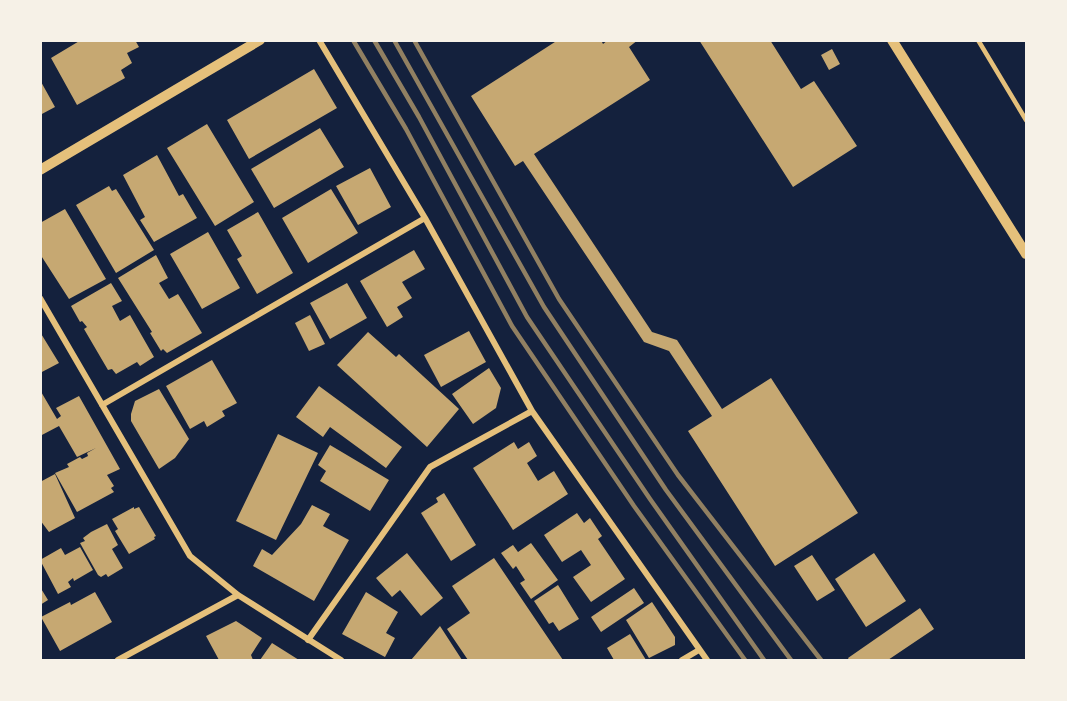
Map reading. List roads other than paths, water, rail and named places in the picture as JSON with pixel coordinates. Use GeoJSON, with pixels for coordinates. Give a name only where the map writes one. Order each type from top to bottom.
{"type":"FeatureCollection","features":[{"type":"Feature","properties":{"kind":"street"},"geometry":{"type":"LineString","coordinates":[[40,170],[260,40]]}},
{"type":"Feature","properties":{"kind":"street"},"geometry":{"type":"LineString","coordinates":[[319,40],[425,218],[532,411],[707,660]]}},
{"type":"Feature","properties":{"kind":"street"},"geometry":{"type":"LineString","coordinates":[[892,40],[1026,254]]}},
{"type":"Feature","properties":{"kind":"street"},"geometry":{"type":"LineString","coordinates":[[102,405],[425,218]]}},
{"type":"Feature","properties":{"kind":"street"},"geometry":{"type":"LineString","coordinates":[[40,298],[190,556],[238,595],[341,660]]}},
{"type":"Feature","properties":{"kind":"street"},"geometry":{"type":"LineString","coordinates":[[308,640],[430,467],[532,411]]}},
{"type":"Feature","properties":{"kind":"street"},"geometry":{"type":"LineString","coordinates":[[118,660],[238,595]]}},
{"type":"Feature","properties":{"kind":"street"},"geometry":{"type":"LineString","coordinates":[[682,660],[699,650]]}},
{"type":"Feature","properties":{"kind":"lane"},"geometry":{"type":"LineString","coordinates":[[978,40],[1026,120]]}},
{"type":"Feature","properties":{"kind":"railway"},"geometry":{"type":"LineString","coordinates":[[353,40],[406,129],[512,326],[634,506],[745,660]]}},
{"type":"Feature","properties":{"kind":"railway"},"geometry":{"type":"LineString","coordinates":[[374,40],[419,117],[527,317],[650,499],[764,660]]}},
{"type":"Feature","properties":{"kind":"railway"},"geometry":{"type":"LineString","coordinates":[[394,40],[544,307],[666,490],[791,660]]}},
{"type":"Feature","properties":{"kind":"railway"},"geometry":{"type":"LineString","coordinates":[[414,40],[559,299],[678,475],[821,660]]}}]}
